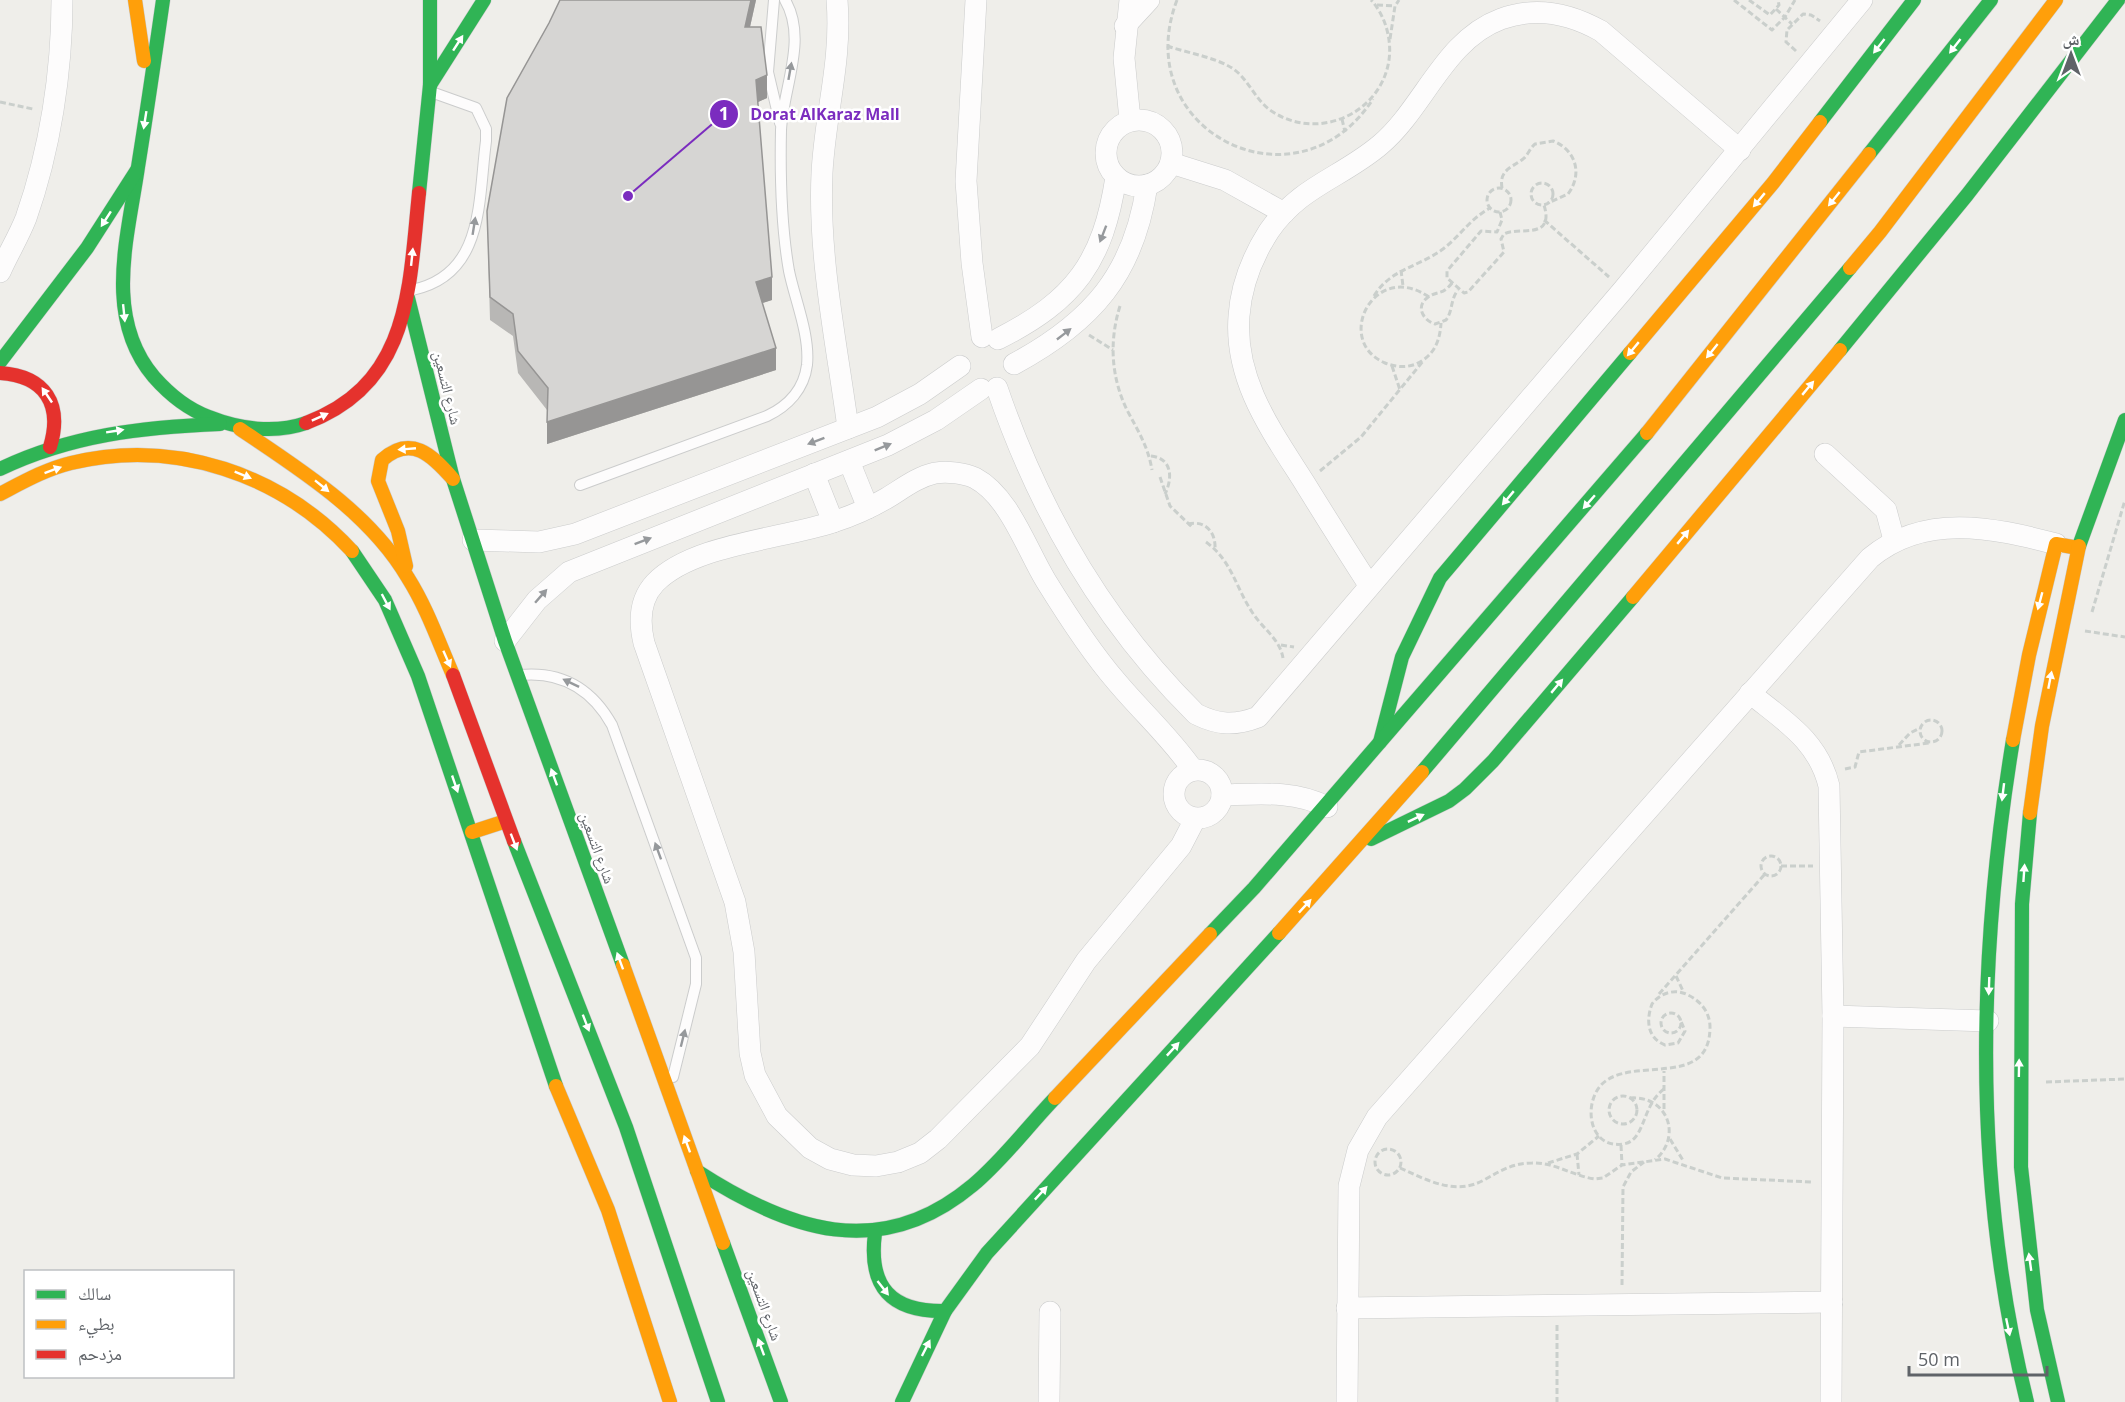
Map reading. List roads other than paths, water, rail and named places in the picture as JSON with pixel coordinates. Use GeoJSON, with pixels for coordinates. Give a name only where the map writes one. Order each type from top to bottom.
{"type":"FeatureCollection","features":[{"type":"Feature","properties":{"kind":"main road"},"geometry":{"type":"LineString","coordinates":[[135,0],[149,90]]}},
{"type":"Feature","properties":{"kind":"main road"},"geometry":{"type":"LineString","coordinates":[[163,0],[121,285],[125,325],[141,362],[166,394],[200,416],[220,424],[240,429],[282,430],[322,418],[357,395],[384,363],[408,295],[430,88],[430,0]]}},
{"type":"Feature","properties":{"kind":"main road"},"geometry":{"type":"LineString","coordinates":[[430,88],[484,0]]}},
{"type":"Feature","properties":{"kind":"main road"},"geometry":{"type":"LineString","coordinates":[[1379,744],[1396,670],[1415,623],[1440,578],[1773,183],[1914,0]]}},
{"type":"Feature","properties":{"kind":"main road"},"geometry":{"type":"LineString","coordinates":[[697,1171],[740,1199],[790,1220],[846,1233],[874,1233],[917,1222],[957,1199],[974,1184],[1254,888],[1327,807],[1625,460],[1991,0]]}},
{"type":"Feature","properties":{"kind":"main road"},"geometry":{"type":"LineString","coordinates":[[902,1402],[945,1311],[1011,1225],[1363,842],[1866,249],[2056,0]]}},
{"type":"Feature","properties":{"kind":"main road"},"geometry":{"type":"LineString","coordinates":[[1363,842],[1449,801],[1466,789],[1486,768],[1861,326],[2013,140],[2118,0]]}},
{"type":"Feature","properties":{"kind":"main road"},"geometry":{"type":"LineString","coordinates":[[0,362],[87,248],[137,170]]}},
{"type":"Feature","properties":{"kind":"main road"},"geometry":{"type":"LineString","coordinates":[[1864,271],[1866,249]]}},
{"type":"Feature","properties":{"kind":"main road","name":"شارع التسعين"},"geometry":{"type":"LineString","coordinates":[[408,295],[453,479],[505,641],[781,1402]]}},
{"type":"Feature","properties":{"kind":"main road"},"geometry":{"type":"LineString","coordinates":[[1861,326],[1862,304]]}},
{"type":"Feature","properties":{"kind":"main road"},"geometry":{"type":"LineString","coordinates":[[0,373],[21,374],[48,394],[56,414],[57,426],[50,447]]}},
{"type":"Feature","properties":{"kind":"main road"},"geometry":{"type":"LineString","coordinates":[[2058,1402],[2046,1357],[2029,1262],[2020,1167],[2020,964],[2026,845],[2042,726],[2078,548],[2125,420]]}},
{"type":"Feature","properties":{"kind":"main road"},"geometry":{"type":"LineString","coordinates":[[0,469],[50,447],[134,428],[220,424]]}},
{"type":"Feature","properties":{"kind":"main road"},"geometry":{"type":"LineString","coordinates":[[240,429],[308,475],[336,498],[382,544],[408,578]]}},
{"type":"Feature","properties":{"kind":"main road"},"geometry":{"type":"LineString","coordinates":[[453,479],[430,455],[418,449],[406,447],[393,451],[384,459],[378,470],[377,483],[399,535],[408,578],[465,703],[506,821],[626,1126],[718,1402]]}},
{"type":"Feature","properties":{"kind":"main road"},"geometry":{"type":"LineString","coordinates":[[0,494],[69,464],[112,455],[159,454],[182,457],[229,470],[274,489],[315,516],[358,558],[393,616],[418,676],[472,832],[548,1067],[608,1210],[670,1402]]}},
{"type":"Feature","properties":{"kind":"main road"},"geometry":{"type":"LineString","coordinates":[[2027,1402],[2005,1313],[1991,1216],[1986,1119],[1993,900],[2005,780],[2026,660],[2056,544],[2078,548]]}},
{"type":"Feature","properties":{"kind":"main road"},"geometry":{"type":"LineString","coordinates":[[472,832],[506,821]]}},
{"type":"Feature","properties":{"kind":"main road"},"geometry":{"type":"LineString","coordinates":[[874,1233],[872,1265],[877,1280],[886,1293],[898,1304],[913,1310],[929,1313],[945,1311]]}},
{"type":"Feature","properties":{"kind":"street"},"geometry":{"type":"LineString","coordinates":[[0,272],[25,219],[42,163],[59,58],[62,0]]}},
{"type":"Feature","properties":{"kind":"street"},"geometry":{"type":"LineString","coordinates":[[837,0],[840,35],[825,139],[821,205],[823,238],[848,428]]}},
{"type":"Feature","properties":{"kind":"street"},"geometry":{"type":"LineString","coordinates":[[976,0],[966,181],[972,263],[990,338],[1012,354],[1014,364]]}},
{"type":"Feature","properties":{"kind":"street"},"geometry":{"type":"LineString","coordinates":[[1130,0],[1125,26],[1126,89],[1130,120]]}},
{"type":"Feature","properties":{"kind":"street"},"geometry":{"type":"LineString","coordinates":[[1125,26],[1149,0]]}},
{"type":"Feature","properties":{"kind":"street"},"geometry":{"type":"LineString","coordinates":[[989,388],[1012,430],[1071,555],[1096,595],[1125,632],[1196,714],[1211,722],[1227,724],[1243,723],[1258,717],[1623,290],[1862,0]]}},
{"type":"Feature","properties":{"kind":"street"},"geometry":{"type":"LineString","coordinates":[[1369,585],[1304,482],[1250,390],[1239,341],[1239,315],[1249,271],[1270,231],[1284,213],[1313,187],[1359,161],[1380,145],[1399,127],[1465,42],[1500,19],[1520,13],[1562,14],[1582,20],[1601,31],[1740,150]]}},
{"type":"Feature","properties":{"kind":"street"},"geometry":{"type":"LineString","coordinates":[[1130,120],[1151,121],[1167,134],[1173,153],[1171,163],[1158,180],[1147,185],[1125,183],[1110,169],[1106,149],[1114,131],[1130,120]]}},
{"type":"Feature","properties":{"kind":"street"},"geometry":{"type":"LineString","coordinates":[[1171,163],[1225,180],[1284,213]]}},
{"type":"Feature","properties":{"kind":"street"},"geometry":{"type":"LineString","coordinates":[[989,388],[971,385],[964,377],[960,366],[966,347],[1039,317],[1057,303],[1087,268],[1107,224],[1116,177]]}},
{"type":"Feature","properties":{"kind":"street"},"geometry":{"type":"LineString","coordinates":[[505,641],[537,600],[569,572],[912,434],[989,388],[1006,382],[1014,364],[1068,330],[1097,303],[1126,260],[1139,227],[1147,185]]}},
{"type":"Feature","properties":{"kind":"street"},"geometry":{"type":"LineString","coordinates":[[473,540],[521,543],[557,539],[848,428],[899,406],[960,366]]}},
{"type":"Feature","properties":{"kind":"street"},"geometry":{"type":"LineString","coordinates":[[1825,454],[1879,501],[1890,519],[1894,540]]}},
{"type":"Feature","properties":{"kind":"street"},"geometry":{"type":"LineString","coordinates":[[849,461],[868,508]]}},
{"type":"Feature","properties":{"kind":"street"},"geometry":{"type":"LineString","coordinates":[[1193,770],[1091,649],[1048,585],[1002,500],[989,486],[972,477],[954,473],[935,473],[917,479],[868,508],[833,522],[738,544],[667,573],[655,583],[646,596],[641,611],[640,627],[735,902],[744,952],[750,1053],[755,1075],[777,1116],[810,1148],[842,1162],[876,1166],[898,1162],[920,1153],[938,1139],[1030,1046],[1086,961],[1181,846],[1195,819]]}},
{"type":"Feature","properties":{"kind":"street"},"geometry":{"type":"LineString","coordinates":[[814,474],[833,522]]}},
{"type":"Feature","properties":{"kind":"street"},"geometry":{"type":"LineString","coordinates":[[1347,1402],[1349,1186],[1358,1150],[1377,1117],[1869,558],[1894,540],[1923,530],[1958,529],[1998,532],[2056,544]]}},
{"type":"Feature","properties":{"kind":"street"},"geometry":{"type":"LineString","coordinates":[[1750,693],[1802,736],[1819,756],[1829,786],[1833,1016],[1831,1402]]}},
{"type":"Feature","properties":{"kind":"street"},"geometry":{"type":"LineString","coordinates":[[1193,770],[1204,770],[1214,776],[1220,784],[1222,795],[1214,813],[1195,819],[1184,815],[1176,806],[1173,795],[1175,784],[1182,775],[1193,770]]}},
{"type":"Feature","properties":{"kind":"street"},"geometry":{"type":"LineString","coordinates":[[1222,795],[1286,795],[1305,798],[1327,807]]}},
{"type":"Feature","properties":{"kind":"street"},"geometry":{"type":"LineString","coordinates":[[1833,1016],[1988,1021]]}},
{"type":"Feature","properties":{"kind":"street"},"geometry":{"type":"LineString","coordinates":[[1347,1308],[1832,1302]]}},
{"type":"Feature","properties":{"kind":"street"},"geometry":{"type":"LineString","coordinates":[[1049,1402],[1050,1312]]}},
{"type":"Feature","properties":{"kind":"lane"},"geometry":{"type":"LineString","coordinates":[[774,0],[768,72],[781,129]]}},
{"type":"Feature","properties":{"kind":"lane"},"geometry":{"type":"LineString","coordinates":[[580,485],[767,416],[789,402],[798,391],[804,378],[807,352],[784,233],[781,129],[795,30],[785,0]]}},
{"type":"Feature","properties":{"kind":"lane"},"geometry":{"type":"LineString","coordinates":[[408,295],[431,285],[451,272],[469,247],[474,232],[486,141],[483,117],[476,108],[430,88]]}},
{"type":"Feature","properties":{"kind":"lane"},"geometry":{"type":"LineString","coordinates":[[517,676],[537,674],[556,676],[574,683],[590,694],[603,708],[612,725],[693,946],[696,984],[669,1095]]}},
{"type":"Feature","properties":{"kind":"place","name":"Dorat AlKaraz Mall"},"geometry":{"type":"Point","coordinates":[628,196]}}]}
